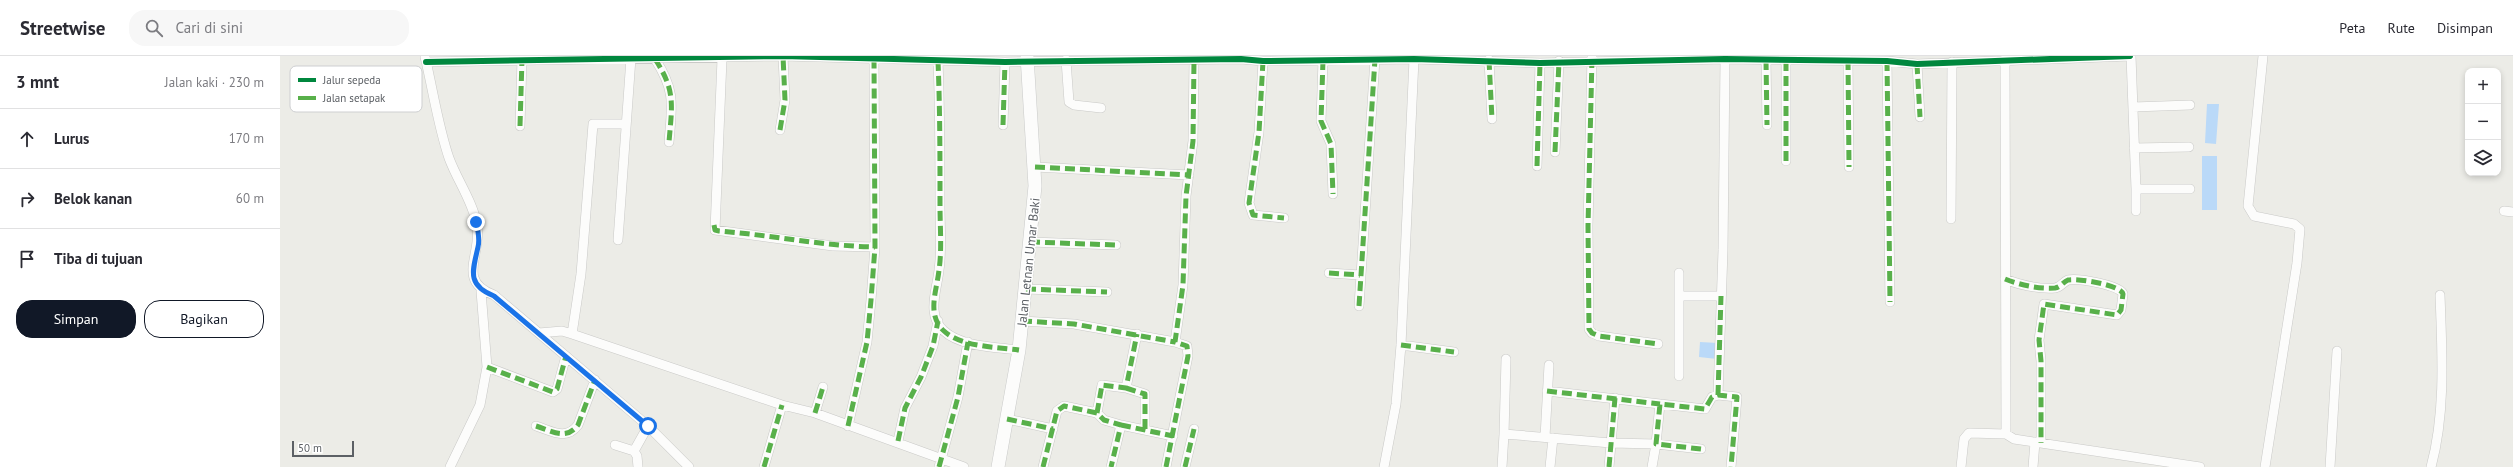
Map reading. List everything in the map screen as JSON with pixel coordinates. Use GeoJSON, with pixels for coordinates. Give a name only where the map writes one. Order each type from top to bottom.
{"type":"FeatureCollection","features":[{"type":"Feature","properties":{"kind":"street"},"geometry":{"type":"LineString","coordinates":[[780,130],[785,100],[784,56]]}},
{"type":"Feature","properties":{"kind":"street"},"geometry":{"type":"LineString","coordinates":[[450,467],[480,405],[487,367],[481,291],[474,280],[473,266],[478,247],[476,222],[449,157],[426,59],[722,59],[784,56],[1005,62],[1027,58],[1066,60],[1241,59],[1263,61],[1414,59],[1489,60],[1540,63],[1592,59],[1786,60],[1802,58],[1887,61],[1917,64],[2005,59],[2130,56],[2136,211]]}},
{"type":"Feature","properties":{"kind":"street"},"geometry":{"type":"LineString","coordinates":[[2263,56],[2248,206],[2254,216],[2294,224],[2300,229],[2297,263],[2265,467]]}},
{"type":"Feature","properties":{"kind":"street"},"geometry":{"type":"LineString","coordinates":[[618,240],[628,58]]}},
{"type":"Feature","properties":{"kind":"street"},"geometry":{"type":"LineString","coordinates":[[848,426],[867,342],[874,247],[874,58]]}},
{"type":"Feature","properties":{"kind":"street","name":"Jalan Letnan Umar Baki"},"geometry":{"type":"LineString","coordinates":[[998,467],[1020,350],[1036,186],[1027,58]]}},
{"type":"Feature","properties":{"kind":"street"},"geometry":{"type":"LineString","coordinates":[[520,126],[522,59]]}},
{"type":"Feature","properties":{"kind":"street"},"geometry":{"type":"LineString","coordinates":[[655,59],[666,76],[670,89],[669,142]]}},
{"type":"Feature","properties":{"kind":"street"},"geometry":{"type":"LineString","coordinates":[[722,59],[715,230],[833,246],[874,247]]}},
{"type":"Feature","properties":{"kind":"street"},"geometry":{"type":"LineString","coordinates":[[1359,306],[1375,59]]}},
{"type":"Feature","properties":{"kind":"street"},"geometry":{"type":"LineString","coordinates":[[1384,467],[1396,404],[1401,345],[1414,59]]}},
{"type":"Feature","properties":{"kind":"street"},"geometry":{"type":"LineString","coordinates":[[1592,59],[1588,226],[1589,329],[1592,333],[1599,336],[1658,344]]}},
{"type":"Feature","properties":{"kind":"street"},"geometry":{"type":"LineString","coordinates":[[1718,395],[1725,59]]}},
{"type":"Feature","properties":{"kind":"street"},"geometry":{"type":"LineString","coordinates":[[2005,59],[2006,434]]}},
{"type":"Feature","properties":{"kind":"street"},"geometry":{"type":"LineString","coordinates":[[938,60],[940,261],[933,306],[938,321],[944,331],[968,342],[1020,350]]}},
{"type":"Feature","properties":{"kind":"street"},"geometry":{"type":"LineString","coordinates":[[1066,60],[1068,102],[1074,105],[1101,108]]}},
{"type":"Feature","properties":{"kind":"street"},"geometry":{"type":"LineString","coordinates":[[1175,342],[1183,285],[1186,196],[1193,141],[1194,60]]}},
{"type":"Feature","properties":{"kind":"street"},"geometry":{"type":"LineString","coordinates":[[1323,60],[1321,121],[1331,144],[1333,194]]}},
{"type":"Feature","properties":{"kind":"street"},"geometry":{"type":"LineString","coordinates":[[1489,60],[1492,119]]}},
{"type":"Feature","properties":{"kind":"street"},"geometry":{"type":"LineString","coordinates":[[1766,60],[1767,125]]}},
{"type":"Feature","properties":{"kind":"street"},"geometry":{"type":"LineString","coordinates":[[1786,60],[1786,162]]}},
{"type":"Feature","properties":{"kind":"street"},"geometry":{"type":"LineString","coordinates":[[1848,60],[1849,167]]}},
{"type":"Feature","properties":{"kind":"street"},"geometry":{"type":"LineString","coordinates":[[1263,61],[1259,132],[1249,203],[1253,215],[1284,218]]}},
{"type":"Feature","properties":{"kind":"street"},"geometry":{"type":"LineString","coordinates":[[1887,61],[1890,302]]}},
{"type":"Feature","properties":{"kind":"street"},"geometry":{"type":"LineString","coordinates":[[1003,125],[1005,62]]}},
{"type":"Feature","properties":{"kind":"street"},"geometry":{"type":"LineString","coordinates":[[1555,152],[1559,62]]}},
{"type":"Feature","properties":{"kind":"street"},"geometry":{"type":"LineString","coordinates":[[1951,219],[1952,62]]}},
{"type":"Feature","properties":{"kind":"street"},"geometry":{"type":"LineString","coordinates":[[1537,166],[1540,63]]}},
{"type":"Feature","properties":{"kind":"street"},"geometry":{"type":"LineString","coordinates":[[1917,64],[1920,117]]}},
{"type":"Feature","properties":{"kind":"street"},"geometry":{"type":"LineString","coordinates":[[2133,107],[2190,105]]}},
{"type":"Feature","properties":{"kind":"street"},"geometry":{"type":"LineString","coordinates":[[572,334],[580,274],[593,124],[625,124]]}},
{"type":"Feature","properties":{"kind":"street"},"geometry":{"type":"LineString","coordinates":[[2134,148],[2189,147]]}},
{"type":"Feature","properties":{"kind":"street"},"geometry":{"type":"LineString","coordinates":[[1035,167],[1189,175]]}},
{"type":"Feature","properties":{"kind":"street"},"geometry":{"type":"LineString","coordinates":[[2136,189],[2190,189]]}},
{"type":"Feature","properties":{"kind":"street"},"geometry":{"type":"LineString","coordinates":[[1030,242],[1116,244]]}},
{"type":"Feature","properties":{"kind":"street"},"geometry":{"type":"LineString","coordinates":[[1329,273],[1360,275]]}},
{"type":"Feature","properties":{"kind":"street"},"geometry":{"type":"LineString","coordinates":[[1679,273],[1679,376]]}},
{"type":"Feature","properties":{"kind":"street"},"geometry":{"type":"LineString","coordinates":[[2005,279],[2031,286],[2054,288],[2067,280],[2077,280],[2115,286],[2123,294],[2121,310],[2117,314],[2044,304],[2039,340],[2041,361],[2038,442],[2033,467]]}},
{"type":"Feature","properties":{"kind":"street"},"geometry":{"type":"LineString","coordinates":[[1026,289],[1107,292]]}},
{"type":"Feature","properties":{"kind":"street"},"geometry":{"type":"LineString","coordinates":[[481,291],[494,296],[595,380],[648,426],[689,467]]}},
{"type":"Feature","properties":{"kind":"street"},"geometry":{"type":"LineString","coordinates":[[2431,467],[2439,426],[2442,349],[2440,295]]}},
{"type":"Feature","properties":{"kind":"street"},"geometry":{"type":"LineString","coordinates":[[1679,296],[1721,296]]}},
{"type":"Feature","properties":{"kind":"street"},"geometry":{"type":"LineString","coordinates":[[898,441],[905,408],[921,377],[933,346],[938,321]]}},
{"type":"Feature","properties":{"kind":"street"},"geometry":{"type":"LineString","coordinates":[[1022,321],[1074,324],[1137,334],[1187,346],[1188,356],[1166,467]]}},
{"type":"Feature","properties":{"kind":"street"},"geometry":{"type":"LineString","coordinates":[[539,333],[562,331],[572,334],[782,405],[815,413],[877,437],[898,441],[940,463],[964,467]]}},
{"type":"Feature","properties":{"kind":"street"},"geometry":{"type":"LineString","coordinates":[[1126,388],[1137,334]]}},
{"type":"Feature","properties":{"kind":"street"},"geometry":{"type":"LineString","coordinates":[[940,463],[958,397],[968,342]]}},
{"type":"Feature","properties":{"kind":"street"},"geometry":{"type":"LineString","coordinates":[[1401,345],[1454,352]]}},
{"type":"Feature","properties":{"kind":"street"},"geometry":{"type":"LineString","coordinates":[[2330,467],[2337,351]]}},
{"type":"Feature","properties":{"kind":"street"},"geometry":{"type":"LineString","coordinates":[[487,367],[553,392],[557,389],[566,356]]}},
{"type":"Feature","properties":{"kind":"street"},"geometry":{"type":"LineString","coordinates":[[1502,467],[1506,359]]}},
{"type":"Feature","properties":{"kind":"street"},"geometry":{"type":"LineString","coordinates":[[1549,365],[1547,391],[1550,467]]}},
{"type":"Feature","properties":{"kind":"street"},"geometry":{"type":"LineString","coordinates":[[536,426],[561,435],[568,435],[574,432],[595,380]]}},
{"type":"Feature","properties":{"kind":"street"},"geometry":{"type":"LineString","coordinates":[[1097,413],[1102,385],[1126,388],[1145,394],[1144,430]]}},
{"type":"Feature","properties":{"kind":"street"},"geometry":{"type":"LineString","coordinates":[[815,413],[823,387]]}},
{"type":"Feature","properties":{"kind":"street"},"geometry":{"type":"LineString","coordinates":[[1547,391],[1705,409],[1709,398],[1718,395],[1737,397],[1731,467]]}},
{"type":"Feature","properties":{"kind":"street"},"geometry":{"type":"LineString","coordinates":[[1609,467],[1615,398]]}},
{"type":"Feature","properties":{"kind":"street"},"geometry":{"type":"LineString","coordinates":[[1652,467],[1660,404]]}},
{"type":"Feature","properties":{"kind":"street"},"geometry":{"type":"LineString","coordinates":[[764,467],[782,405]]}},
{"type":"Feature","properties":{"kind":"street"},"geometry":{"type":"LineString","coordinates":[[1043,467],[1057,411],[1064,406],[1097,413],[1104,420],[1121,425],[1173,436]]}},
{"type":"Feature","properties":{"kind":"street"},"geometry":{"type":"LineString","coordinates":[[1007,419],[1053,428]]}},
{"type":"Feature","properties":{"kind":"street"},"geometry":{"type":"LineString","coordinates":[[1111,467],[1121,425]]}},
{"type":"Feature","properties":{"kind":"street"},"geometry":{"type":"LineString","coordinates":[[634,451],[648,426]]}},
{"type":"Feature","properties":{"kind":"street"},"geometry":{"type":"LineString","coordinates":[[1186,467],[1194,429]]}},
{"type":"Feature","properties":{"kind":"street"},"geometry":{"type":"LineString","coordinates":[[1961,467],[1964,439],[1969,433],[2006,434],[2014,439],[2171,464],[2200,467]]}},
{"type":"Feature","properties":{"kind":"street"},"geometry":{"type":"LineString","coordinates":[[1504,434],[1611,443],[1656,444],[1701,449]]}},
{"type":"Feature","properties":{"kind":"street"},"geometry":{"type":"LineString","coordinates":[[615,445],[634,451],[637,456],[638,467]]}},
{"type":"Feature","properties":{"kind":"water"},"geometry":{"type":"Polygon","coordinates":[[[2207,104],[2219,104],[2216,144],[2205,143],[2207,104]]]}},
{"type":"Feature","properties":{"kind":"water"},"geometry":{"type":"Polygon","coordinates":[[[2202,156],[2217,156],[2217,210],[2202,210],[2202,156]]]}},
{"type":"Feature","properties":{"kind":"water"},"geometry":{"type":"Polygon","coordinates":[[[1700,342],[1718,343],[1717,359],[1699,357],[1700,342]]]}},
{"type":"Feature","properties":{"kind":"marked path"},"geometry":{"type":"LineString","coordinates":[[780,130],[785,100],[783,56]]}},
{"type":"Feature","properties":{"kind":"marked path"},"geometry":{"type":"LineString","coordinates":[[848,426],[867,342],[875,247],[874,58]]}},
{"type":"Feature","properties":{"kind":"marked path"},"geometry":{"type":"LineString","coordinates":[[1592,58],[1588,226],[1589,329],[1592,333],[1599,336],[1658,344]]}},
{"type":"Feature","properties":{"kind":"marked path"},"geometry":{"type":"LineString","coordinates":[[520,126],[522,59]]}},
{"type":"Feature","properties":{"kind":"marked path"},"geometry":{"type":"LineString","coordinates":[[655,59],[662,70],[671,99],[669,142]]}},
{"type":"Feature","properties":{"kind":"marked path"},"geometry":{"type":"LineString","coordinates":[[1359,306],[1375,59]]}},
{"type":"Feature","properties":{"kind":"marked path"},"geometry":{"type":"LineString","coordinates":[[1166,467],[1188,356],[1187,346],[1175,342],[1183,285],[1186,196],[1193,141],[1194,60]]}},
{"type":"Feature","properties":{"kind":"marked path"},"geometry":{"type":"LineString","coordinates":[[1323,60],[1321,121],[1331,144],[1333,194]]}},
{"type":"Feature","properties":{"kind":"marked path"},"geometry":{"type":"LineString","coordinates":[[1489,60],[1492,119]]}},
{"type":"Feature","properties":{"kind":"marked path"},"geometry":{"type":"LineString","coordinates":[[1766,60],[1767,125]]}},
{"type":"Feature","properties":{"kind":"marked path"},"geometry":{"type":"LineString","coordinates":[[1786,60],[1786,161]]}},
{"type":"Feature","properties":{"kind":"marked path"},"geometry":{"type":"LineString","coordinates":[[1848,60],[1849,167]]}},
{"type":"Feature","properties":{"kind":"marked path"},"geometry":{"type":"LineString","coordinates":[[938,61],[941,246],[934,302],[935,318],[944,331],[960,340],[980,345],[1019,350]]}},
{"type":"Feature","properties":{"kind":"marked path"},"geometry":{"type":"LineString","coordinates":[[1263,61],[1259,132],[1249,203],[1253,215],[1284,218]]}},
{"type":"Feature","properties":{"kind":"marked path"},"geometry":{"type":"LineString","coordinates":[[1555,152],[1559,61]]}},
{"type":"Feature","properties":{"kind":"marked path"},"geometry":{"type":"LineString","coordinates":[[1887,61],[1890,302]]}},
{"type":"Feature","properties":{"kind":"marked path"},"geometry":{"type":"LineString","coordinates":[[1003,125],[1005,62]]}},
{"type":"Feature","properties":{"kind":"marked path"},"geometry":{"type":"LineString","coordinates":[[1537,166],[1540,63]]}},
{"type":"Feature","properties":{"kind":"marked path"},"geometry":{"type":"LineString","coordinates":[[1917,64],[1920,117]]}},
{"type":"Feature","properties":{"kind":"marked path"},"geometry":{"type":"LineString","coordinates":[[1035,167],[1189,175]]}},
{"type":"Feature","properties":{"kind":"marked path"},"geometry":{"type":"LineString","coordinates":[[714,225],[715,230],[719,231],[816,243],[875,247]]}},
{"type":"Feature","properties":{"kind":"marked path"},"geometry":{"type":"LineString","coordinates":[[1030,242],[1116,245]]}},
{"type":"Feature","properties":{"kind":"marked path"},"geometry":{"type":"LineString","coordinates":[[1329,273],[1360,275]]}},
{"type":"Feature","properties":{"kind":"marked path"},"geometry":{"type":"LineString","coordinates":[[2005,279],[2042,288],[2055,288],[2068,280],[2089,281],[2115,288],[2123,294],[2121,310],[2117,315],[2044,304],[2039,340],[2041,361],[2041,443]]}},
{"type":"Feature","properties":{"kind":"marked path"},"geometry":{"type":"LineString","coordinates":[[1026,289],[1107,292]]}},
{"type":"Feature","properties":{"kind":"marked path"},"geometry":{"type":"LineString","coordinates":[[1718,395],[1721,296]]}},
{"type":"Feature","properties":{"kind":"marked path"},"geometry":{"type":"LineString","coordinates":[[898,441],[905,408],[921,377],[933,346],[938,321]]}},
{"type":"Feature","properties":{"kind":"marked path"},"geometry":{"type":"LineString","coordinates":[[1022,321],[1074,324],[1175,342]]}},
{"type":"Feature","properties":{"kind":"marked path"},"geometry":{"type":"LineString","coordinates":[[1097,413],[1102,385],[1126,388],[1137,334]]}},
{"type":"Feature","properties":{"kind":"marked path"},"geometry":{"type":"LineString","coordinates":[[939,467],[958,397],[968,342]]}},
{"type":"Feature","properties":{"kind":"marked path"},"geometry":{"type":"LineString","coordinates":[[1401,345],[1454,352]]}},
{"type":"Feature","properties":{"kind":"marked path"},"geometry":{"type":"LineString","coordinates":[[487,367],[553,392],[557,389],[566,356]]}},
{"type":"Feature","properties":{"kind":"marked path"},"geometry":{"type":"LineString","coordinates":[[536,426],[564,434],[573,430],[578,425],[595,380]]}},
{"type":"Feature","properties":{"kind":"marked path"},"geometry":{"type":"LineString","coordinates":[[815,413],[823,387]]}},
{"type":"Feature","properties":{"kind":"marked path"},"geometry":{"type":"LineString","coordinates":[[1126,388],[1145,394],[1145,430]]}},
{"type":"Feature","properties":{"kind":"marked path"},"geometry":{"type":"LineString","coordinates":[[1547,391],[1660,404]]}},
{"type":"Feature","properties":{"kind":"marked path"},"geometry":{"type":"LineString","coordinates":[[1701,449],[1656,444],[1660,404],[1705,409],[1712,397],[1718,395],[1737,397],[1731,467]]}},
{"type":"Feature","properties":{"kind":"marked path"},"geometry":{"type":"LineString","coordinates":[[1609,467],[1615,398]]}},
{"type":"Feature","properties":{"kind":"marked path"},"geometry":{"type":"LineString","coordinates":[[764,467],[782,405]]}},
{"type":"Feature","properties":{"kind":"marked path"},"geometry":{"type":"LineString","coordinates":[[1043,467],[1057,411],[1064,406],[1097,413],[1104,420],[1121,425],[1111,467]]}},
{"type":"Feature","properties":{"kind":"marked path"},"geometry":{"type":"LineString","coordinates":[[1007,419],[1053,429]]}},
{"type":"Feature","properties":{"kind":"marked path"},"geometry":{"type":"LineString","coordinates":[[1121,425],[1173,436]]}},
{"type":"Feature","properties":{"kind":"marked path"},"geometry":{"type":"LineString","coordinates":[[1185,467],[1194,429]]}},
{"type":"Feature","properties":{"kind":"cycle path"},"geometry":{"type":"LineString","coordinates":[[426,62],[783,56],[1005,62],[1241,59],[1263,61],[1414,59],[1540,63],[1725,59],[1887,61],[1917,64],[2130,56]]}},
{"type":"Feature","properties":{"kind":"route"},"geometry":{"type":"LineString","coordinates":[[476,222],[478,247],[473,266],[474,280],[481,291],[494,296],[648,426]]}}]}
